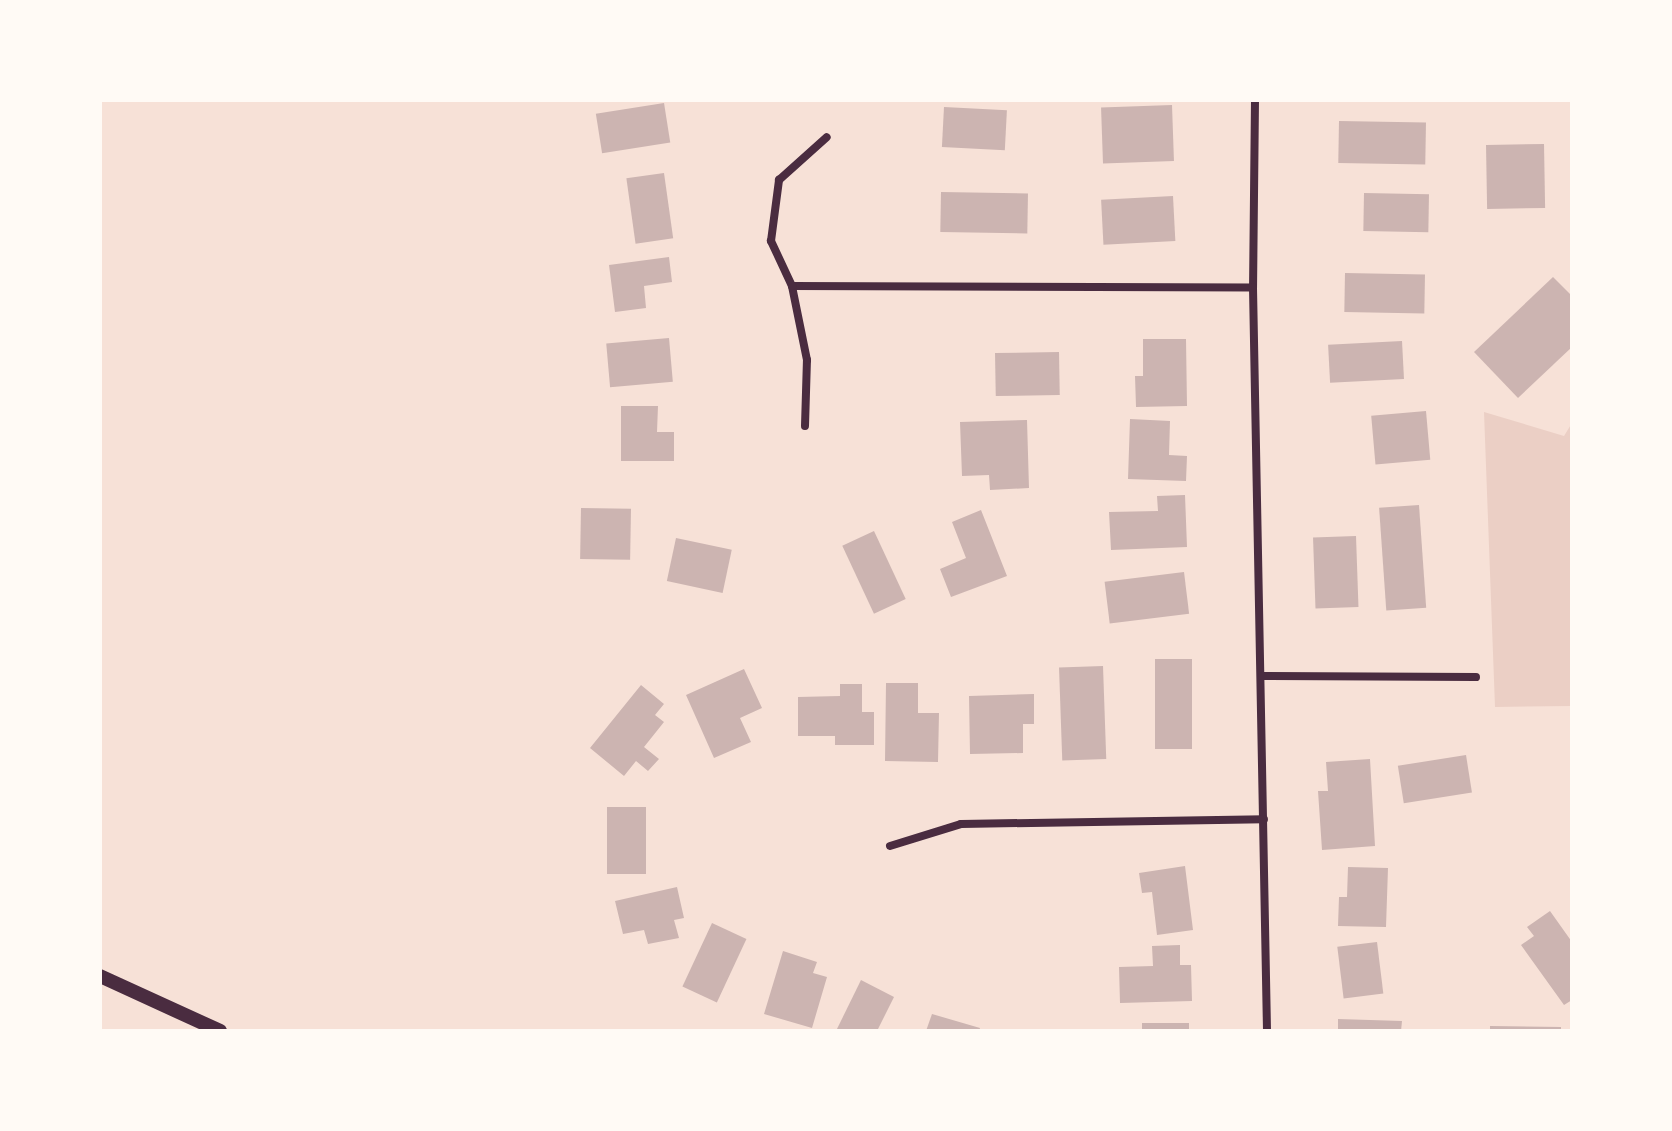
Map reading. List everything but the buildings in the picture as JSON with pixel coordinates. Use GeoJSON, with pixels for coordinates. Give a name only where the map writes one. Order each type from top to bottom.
{"type":"FeatureCollection","features":[{"type":"Feature","properties":{"kind":"street"},"geometry":{"type":"LineString","coordinates":[[1255,100],[1253,288],[1267,1031]]}},
{"type":"Feature","properties":{"kind":"street"},"geometry":{"type":"LineString","coordinates":[[805,426],[807,360],[792,286],[771,241],[779,180],[827,137]]}},
{"type":"Feature","properties":{"kind":"street"},"geometry":{"type":"LineString","coordinates":[[792,286],[1253,288]]}},
{"type":"Feature","properties":{"kind":"street"},"geometry":{"type":"LineString","coordinates":[[1262,676],[1476,677]]}},
{"type":"Feature","properties":{"kind":"street"},"geometry":{"type":"LineString","coordinates":[[890,846],[961,824],[1264,819]]}},
{"type":"Feature","properties":{"kind":"street"},"geometry":{"type":"LineString","coordinates":[[100,976],[220,1031]]}},
{"type":"Feature","properties":{"kind":"shaded area"},"geometry":{"type":"Polygon","coordinates":[[[1484,412],[1564,436],[1572,423],[1572,706],[1495,707],[1484,412]]]}}]}
